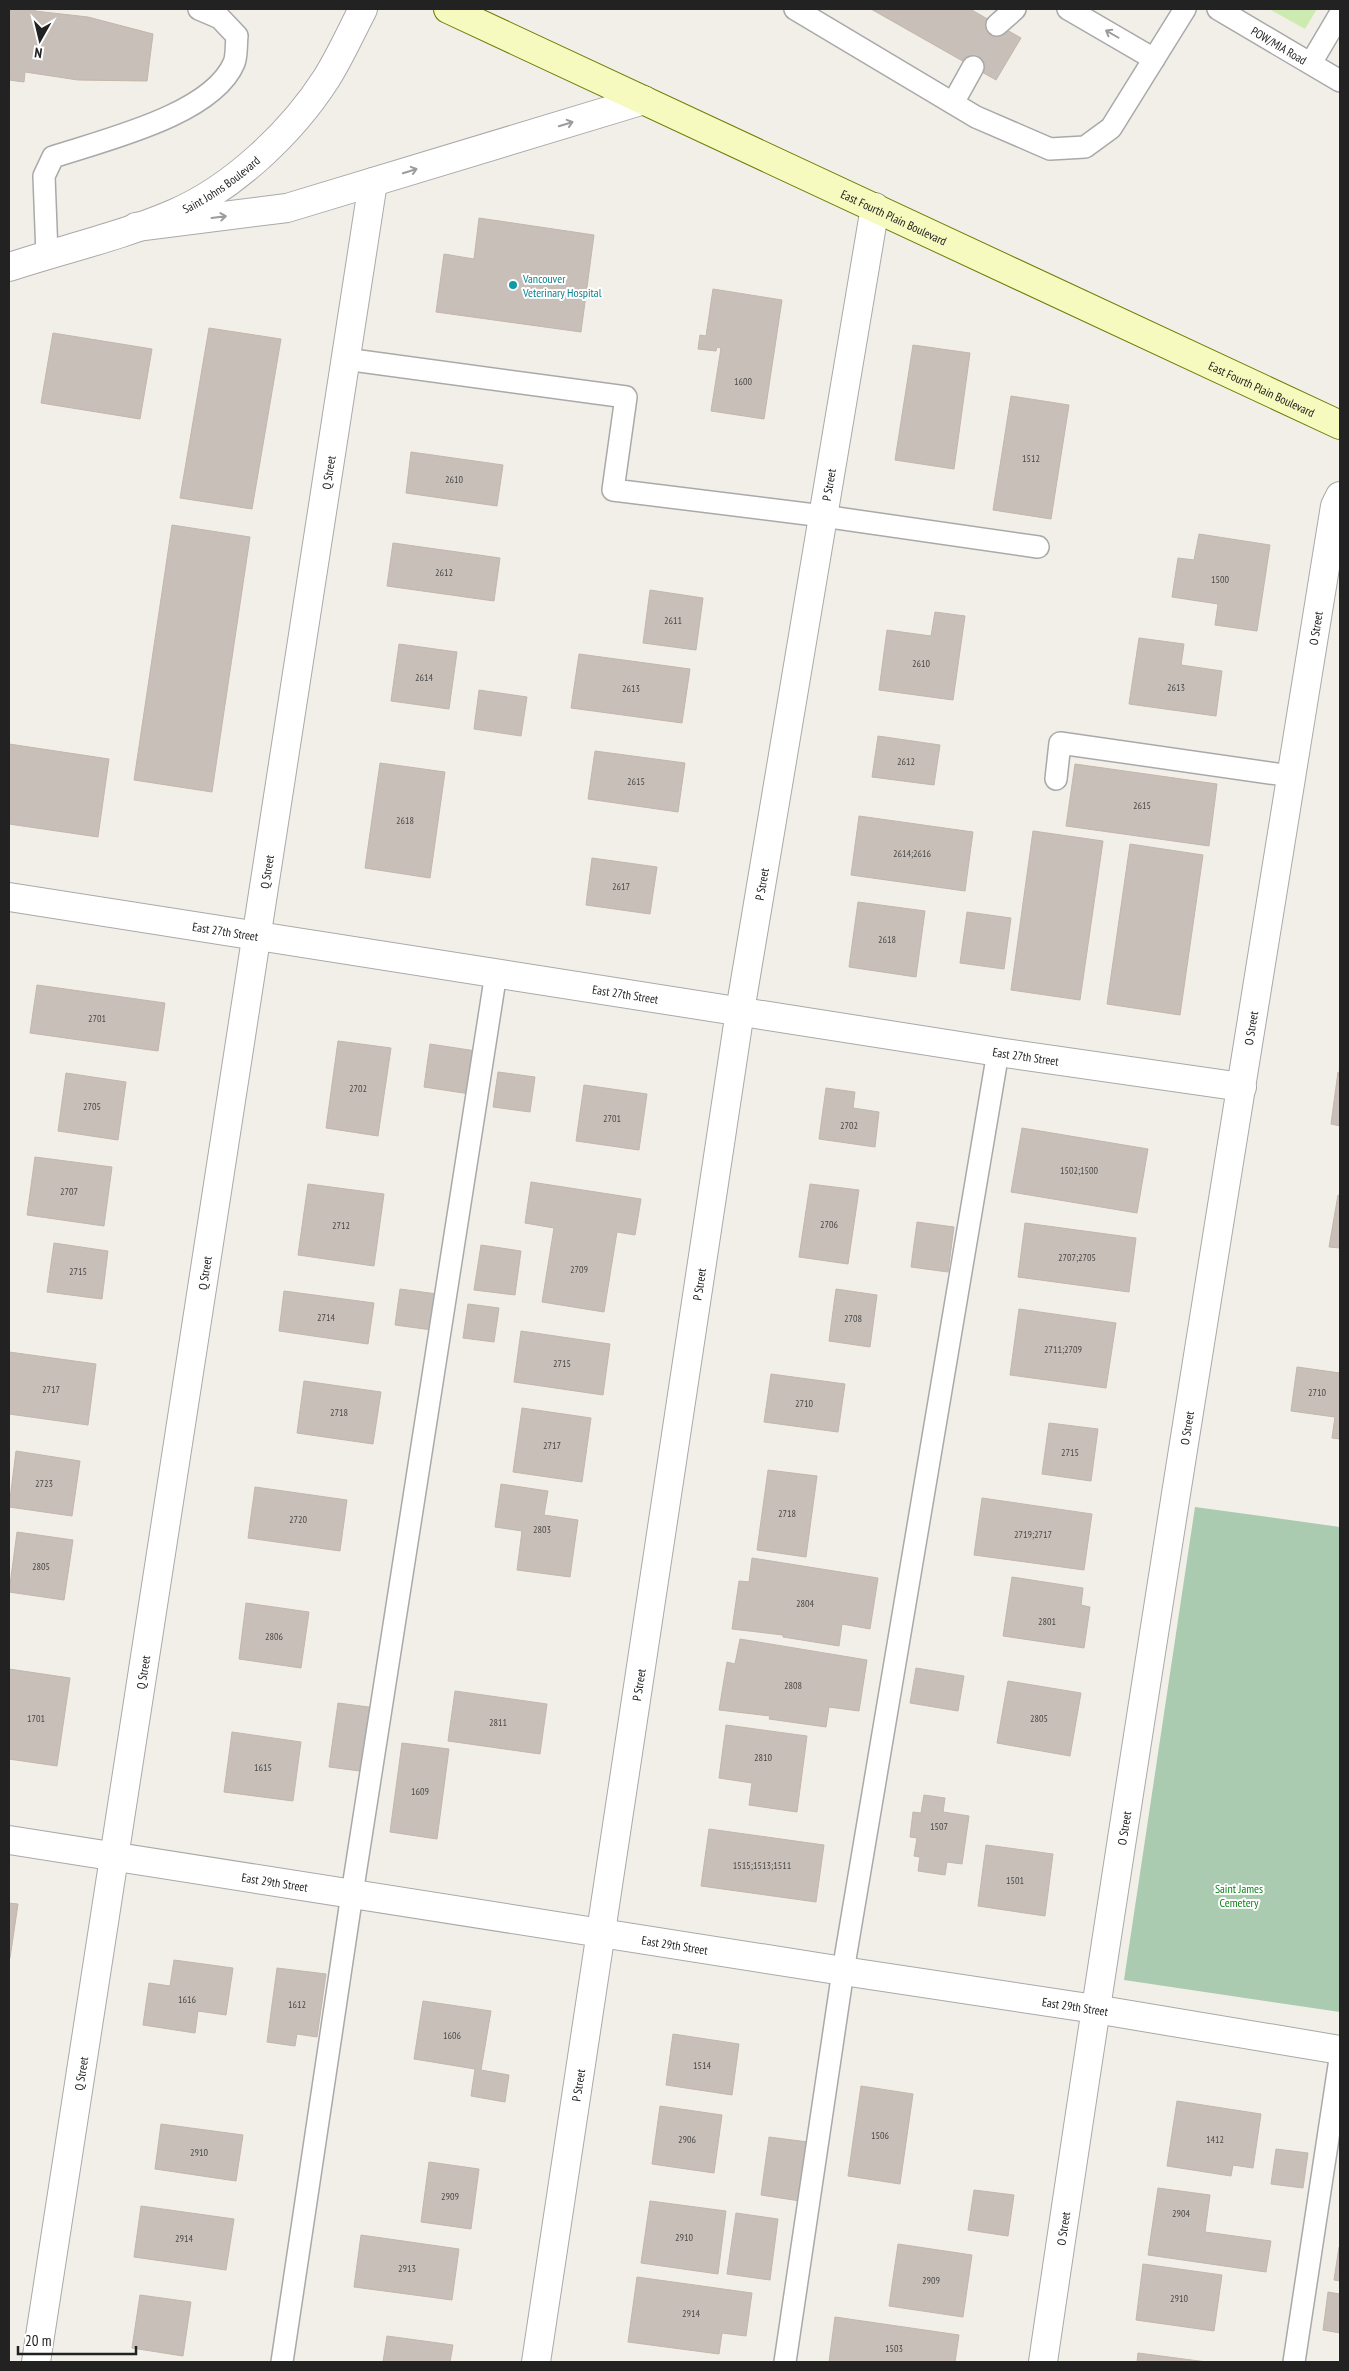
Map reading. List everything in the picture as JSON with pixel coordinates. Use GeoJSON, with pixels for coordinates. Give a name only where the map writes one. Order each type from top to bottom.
{"type":"FeatureCollection","features":[{"type":"Feature","properties":{"kind":"main road","name":"East Fourth Plain Boulevard"},"geometry":{"type":"LineString","coordinates":[[448,9],[1340,425]]}},
{"type":"Feature","properties":{"kind":"street","name":"Saint Johns Boulevard"},"geometry":{"type":"LineString","coordinates":[[9,267],[136,228],[175,213],[208,195],[231,179],[297,118],[327,78],[363,9]]}},
{"type":"Feature","properties":{"kind":"street"},"geometry":{"type":"LineString","coordinates":[[136,228],[287,208],[644,100]]}},
{"type":"Feature","properties":{"kind":"street","name":"Q Street"},"geometry":{"type":"LineString","coordinates":[[36,2362],[345,359],[374,182]]}},
{"type":"Feature","properties":{"kind":"street","name":"P Street"},"geometry":{"type":"LineString","coordinates":[[536,2362],[740,1012],[875,207]]}},
{"type":"Feature","properties":{"kind":"street","name":"O Street"},"geometry":{"type":"LineString","coordinates":[[1043,2362],[1095,2008],[1292,776],[1336,506],[1340,496]]}},
{"type":"Feature","properties":{"kind":"street","name":"East 27th Street"},"geometry":{"type":"LineString","coordinates":[[9,897],[998,1052],[1242,1087]]}},
{"type":"Feature","properties":{"kind":"street","name":"East 29th Street"},"geometry":{"type":"LineString","coordinates":[[9,1840],[843,1971],[1095,2008],[1340,2050]]}},
{"type":"Feature","properties":{"kind":"lane"},"geometry":{"type":"LineString","coordinates":[[47,255],[44,176],[53,157],[163,120],[216,88],[235,62],[237,36],[220,18],[199,9]]}},
{"type":"Feature","properties":{"kind":"lane"},"geometry":{"type":"LineString","coordinates":[[795,9],[976,117],[1050,149],[1085,147],[1111,128],[1185,9]]}},
{"type":"Feature","properties":{"kind":"lane"},"geometry":{"type":"LineString","coordinates":[[998,24],[1015,9]]}},
{"type":"Feature","properties":{"kind":"lane"},"geometry":{"type":"LineString","coordinates":[[1068,9],[1154,59]]}},
{"type":"Feature","properties":{"kind":"lane","name":"POW/MIA Road"},"geometry":{"type":"LineString","coordinates":[[1218,9],[1340,81]]}},
{"type":"Feature","properties":{"kind":"lane"},"geometry":{"type":"LineString","coordinates":[[1311,63],[1340,14]]}},
{"type":"Feature","properties":{"kind":"lane"},"geometry":{"type":"LineString","coordinates":[[953,104],[973,67]]}},
{"type":"Feature","properties":{"kind":"lane"},"geometry":{"type":"LineString","coordinates":[[345,359],[626,397],[613,490],[823,516],[1038,547]]}},
{"type":"Feature","properties":{"kind":"lane"},"geometry":{"type":"LineString","coordinates":[[1056,779],[1060,743],[1292,776]]}},
{"type":"Feature","properties":{"kind":"lane"},"geometry":{"type":"LineString","coordinates":[[282,2362],[352,1894],[496,973]]}},
{"type":"Feature","properties":{"kind":"lane"},"geometry":{"type":"LineString","coordinates":[[785,2362],[843,1971],[998,1052]]}},
{"type":"Feature","properties":{"kind":"lane"},"geometry":{"type":"LineString","coordinates":[[1294,2362],[1340,2059]]}},
{"type":"Feature","properties":{"kind":"green space"},"geometry":{"type":"Polygon","coordinates":[[[1269,9],[1317,9],[1305,29],[1269,9]]]}},
{"type":"Feature","properties":{"kind":"green space","name":"Saint James Cemetery"},"geometry":{"type":"Polygon","coordinates":[[[1195,1507],[1340,1527],[1340,2012],[1124,1980],[1195,1507]]]}},
{"type":"Feature","properties":{"kind":"building"},"geometry":{"type":"Polygon","coordinates":[[[9,9],[36,9],[35,11],[88,17],[153,34],[147,81],[78,80],[25,72],[24,82],[9,80],[9,9]]]}},
{"type":"Feature","properties":{"kind":"building"},"geometry":{"type":"Polygon","coordinates":[[[871,9],[970,9],[1021,38],[996,80],[871,9]]]}},
{"type":"Feature","properties":{"kind":"building","name":"Vancouver Veterinary Hospital"},"geometry":{"type":"Polygon","coordinates":[[[479,218],[594,235],[581,332],[436,312],[444,254],[474,259],[479,218]]]}},
{"type":"Feature","properties":{"kind":"building"},"geometry":{"type":"Polygon","coordinates":[[[713,289],[782,300],[764,419],[711,411],[721,348],[717,347],[716,351],[698,349],[700,335],[706,336],[713,289]]]}},
{"type":"Feature","properties":{"kind":"building"},"geometry":{"type":"Polygon","coordinates":[[[209,328],[281,339],[252,509],[180,498],[209,328]]]}},
{"type":"Feature","properties":{"kind":"building"},"geometry":{"type":"Polygon","coordinates":[[[53,333],[152,349],[140,419],[41,403],[53,333]]]}},
{"type":"Feature","properties":{"kind":"building"},"geometry":{"type":"Polygon","coordinates":[[[913,345],[970,353],[954,469],[895,460],[913,345]]]}},
{"type":"Feature","properties":{"kind":"building"},"geometry":{"type":"Polygon","coordinates":[[[1011,396],[1069,405],[1051,519],[993,510],[1011,396]]]}},
{"type":"Feature","properties":{"kind":"building"},"geometry":{"type":"Polygon","coordinates":[[[411,452],[503,465],[497,506],[406,493],[411,452]]]}},
{"type":"Feature","properties":{"kind":"building"},"geometry":{"type":"Polygon","coordinates":[[[172,525],[250,537],[212,792],[134,780],[172,525]]]}},
{"type":"Feature","properties":{"kind":"building"},"geometry":{"type":"Polygon","coordinates":[[[1199,534],[1270,545],[1257,631],[1215,625],[1218,604],[1172,597],[1178,558],[1194,560],[1199,534]]]}},
{"type":"Feature","properties":{"kind":"building"},"geometry":{"type":"Polygon","coordinates":[[[393,543],[500,558],[494,601],[387,586],[393,543]]]}},
{"type":"Feature","properties":{"kind":"building"},"geometry":{"type":"Polygon","coordinates":[[[650,590],[703,598],[696,650],[643,643],[650,590]]]}},
{"type":"Feature","properties":{"kind":"building"},"geometry":{"type":"Polygon","coordinates":[[[935,612],[965,616],[953,700],[879,690],[887,630],[931,636],[935,612]]]}},
{"type":"Feature","properties":{"kind":"building"},"geometry":{"type":"Polygon","coordinates":[[[1139,638],[1184,644],[1181,665],[1222,671],[1216,716],[1129,704],[1139,638]]]}},
{"type":"Feature","properties":{"kind":"building"},"geometry":{"type":"Polygon","coordinates":[[[399,644],[457,652],[449,709],[391,701],[399,644]]]}},
{"type":"Feature","properties":{"kind":"building"},"geometry":{"type":"Polygon","coordinates":[[[579,654],[690,669],[682,723],[571,708],[579,654]]]}},
{"type":"Feature","properties":{"kind":"building"},"geometry":{"type":"Polygon","coordinates":[[[479,690],[527,697],[521,736],[474,729],[479,690]]]}},
{"type":"Feature","properties":{"kind":"building"},"geometry":{"type":"Polygon","coordinates":[[[878,736],[940,745],[934,785],[872,777],[878,736]]]}},
{"type":"Feature","properties":{"kind":"building"},"geometry":{"type":"Polygon","coordinates":[[[9,744],[109,759],[98,837],[9,824],[9,744]]]}},
{"type":"Feature","properties":{"kind":"building"},"geometry":{"type":"Polygon","coordinates":[[[595,751],[685,763],[678,812],[588,799],[595,751]]]}},
{"type":"Feature","properties":{"kind":"building"},"geometry":{"type":"Polygon","coordinates":[[[380,763],[445,772],[430,878],[365,868],[380,763]]]}},
{"type":"Feature","properties":{"kind":"building"},"geometry":{"type":"Polygon","coordinates":[[[1075,764],[1217,784],[1209,846],[1066,826],[1075,764]]]}},
{"type":"Feature","properties":{"kind":"building"},"geometry":{"type":"Polygon","coordinates":[[[859,816],[973,832],[965,891],[851,875],[859,816]]]}},
{"type":"Feature","properties":{"kind":"building"},"geometry":{"type":"Polygon","coordinates":[[[1033,831],[1103,841],[1080,1000],[1011,990],[1033,831]]]}},
{"type":"Feature","properties":{"kind":"building"},"geometry":{"type":"Polygon","coordinates":[[[1130,844],[1203,855],[1180,1015],[1107,1004],[1130,844]]]}},
{"type":"Feature","properties":{"kind":"building"},"geometry":{"type":"Polygon","coordinates":[[[592,858],[657,867],[650,914],[586,905],[592,858]]]}},
{"type":"Feature","properties":{"kind":"building"},"geometry":{"type":"Polygon","coordinates":[[[858,902],[925,911],[916,977],[849,967],[858,902]]]}},
{"type":"Feature","properties":{"kind":"building"},"geometry":{"type":"Polygon","coordinates":[[[967,912],[1011,918],[1004,969],[960,963],[967,912]]]}},
{"type":"Feature","properties":{"kind":"building"},"geometry":{"type":"Polygon","coordinates":[[[37,985],[165,1003],[158,1051],[30,1033],[37,985]]]}},
{"type":"Feature","properties":{"kind":"building"},"geometry":{"type":"Polygon","coordinates":[[[338,1041],[391,1048],[378,1136],[326,1128],[338,1041]]]}},
{"type":"Feature","properties":{"kind":"building"},"geometry":{"type":"Polygon","coordinates":[[[430,1044],[476,1051],[470,1094],[424,1087],[430,1044]]]}},
{"type":"Feature","properties":{"kind":"building"},"geometry":{"type":"Polygon","coordinates":[[[498,1072],[535,1077],[530,1112],[493,1107],[498,1072]]]}},
{"type":"Feature","properties":{"kind":"building"},"geometry":{"type":"Polygon","coordinates":[[[1338,1072],[1340,1073],[1340,1126],[1331,1124],[1338,1072]]]}},
{"type":"Feature","properties":{"kind":"building"},"geometry":{"type":"Polygon","coordinates":[[[66,1073],[126,1082],[118,1140],[58,1131],[66,1073]]]}},
{"type":"Feature","properties":{"kind":"building"},"geometry":{"type":"Polygon","coordinates":[[[584,1085],[647,1094],[639,1150],[576,1141],[584,1085]]]}},
{"type":"Feature","properties":{"kind":"building"},"geometry":{"type":"Polygon","coordinates":[[[826,1088],[855,1092],[853,1108],[879,1112],[875,1147],[819,1139],[826,1088]]]}},
{"type":"Feature","properties":{"kind":"building"},"geometry":{"type":"Polygon","coordinates":[[[1022,1128],[1148,1149],[1137,1213],[1011,1192],[1022,1128]]]}},
{"type":"Feature","properties":{"kind":"building"},"geometry":{"type":"Polygon","coordinates":[[[35,1157],[112,1167],[104,1226],[27,1215],[35,1157]]]}},
{"type":"Feature","properties":{"kind":"building"},"geometry":{"type":"Polygon","coordinates":[[[531,1182],[641,1199],[635,1235],[617,1232],[604,1312],[542,1302],[554,1228],[525,1223],[531,1182]]]}},
{"type":"Feature","properties":{"kind":"building"},"geometry":{"type":"Polygon","coordinates":[[[308,1184],[384,1194],[374,1266],[298,1255],[308,1184]]]}},
{"type":"Feature","properties":{"kind":"building"},"geometry":{"type":"Polygon","coordinates":[[[810,1184],[859,1190],[848,1264],[799,1257],[810,1184]]]}},
{"type":"Feature","properties":{"kind":"building"},"geometry":{"type":"Polygon","coordinates":[[[1338,1195],[1340,1196],[1340,1248],[1329,1247],[1338,1195]]]}},
{"type":"Feature","properties":{"kind":"building"},"geometry":{"type":"Polygon","coordinates":[[[917,1222],[954,1227],[948,1272],[911,1267],[917,1222]]]}},
{"type":"Feature","properties":{"kind":"building"},"geometry":{"type":"Polygon","coordinates":[[[1025,1223],[1136,1238],[1129,1292],[1018,1277],[1025,1223]]]}},
{"type":"Feature","properties":{"kind":"building"},"geometry":{"type":"Polygon","coordinates":[[[54,1243],[108,1251],[102,1299],[47,1292],[54,1243]]]}},
{"type":"Feature","properties":{"kind":"building"},"geometry":{"type":"Polygon","coordinates":[[[481,1245],[521,1251],[515,1295],[474,1290],[481,1245]]]}},
{"type":"Feature","properties":{"kind":"building"},"geometry":{"type":"Polygon","coordinates":[[[400,1289],[437,1294],[432,1330],[395,1325],[400,1289]]]}},
{"type":"Feature","properties":{"kind":"building"},"geometry":{"type":"Polygon","coordinates":[[[836,1289],[877,1295],[870,1347],[829,1341],[836,1289]]]}},
{"type":"Feature","properties":{"kind":"building"},"geometry":{"type":"Polygon","coordinates":[[[284,1291],[374,1303],[368,1344],[279,1331],[284,1291]]]}},
{"type":"Feature","properties":{"kind":"building"},"geometry":{"type":"Polygon","coordinates":[[[468,1304],[499,1308],[494,1342],[463,1338],[468,1304]]]}},
{"type":"Feature","properties":{"kind":"building"},"geometry":{"type":"Polygon","coordinates":[[[1019,1309],[1116,1323],[1106,1388],[1010,1375],[1019,1309]]]}},
{"type":"Feature","properties":{"kind":"building"},"geometry":{"type":"Polygon","coordinates":[[[521,1331],[610,1344],[603,1395],[514,1382],[521,1331]]]}},
{"type":"Feature","properties":{"kind":"building"},"geometry":{"type":"Polygon","coordinates":[[[9,1352],[96,1364],[88,1425],[9,1414],[9,1352]]]}},
{"type":"Feature","properties":{"kind":"building"},"geometry":{"type":"Polygon","coordinates":[[[1297,1367],[1340,1373],[1340,1439],[1332,1438],[1335,1417],[1291,1411],[1297,1367]]]}},
{"type":"Feature","properties":{"kind":"building"},"geometry":{"type":"Polygon","coordinates":[[[771,1374],[845,1384],[838,1432],[764,1422],[771,1374]]]}},
{"type":"Feature","properties":{"kind":"building"},"geometry":{"type":"Polygon","coordinates":[[[304,1381],[381,1392],[373,1444],[297,1433],[304,1381]]]}},
{"type":"Feature","properties":{"kind":"building"},"geometry":{"type":"Polygon","coordinates":[[[522,1408],[591,1418],[582,1482],[513,1472],[522,1408]]]}},
{"type":"Feature","properties":{"kind":"building"},"geometry":{"type":"Polygon","coordinates":[[[1049,1423],[1098,1429],[1091,1481],[1042,1474],[1049,1423]]]}},
{"type":"Feature","properties":{"kind":"building"},"geometry":{"type":"Polygon","coordinates":[[[16,1451],[80,1461],[72,1516],[9,1507],[16,1451]]]}},
{"type":"Feature","properties":{"kind":"building"},"geometry":{"type":"Polygon","coordinates":[[[768,1470],[817,1476],[806,1557],[757,1550],[768,1470]]]}},
{"type":"Feature","properties":{"kind":"building"},"geometry":{"type":"Polygon","coordinates":[[[501,1484],[548,1491],[544,1515],[578,1520],[570,1577],[517,1570],[522,1531],[495,1527],[501,1484]]]}},
{"type":"Feature","properties":{"kind":"building"},"geometry":{"type":"Polygon","coordinates":[[[255,1487],[347,1500],[340,1551],[248,1538],[255,1487]]]}},
{"type":"Feature","properties":{"kind":"building"},"geometry":{"type":"Polygon","coordinates":[[[982,1498],[1092,1514],[1084,1570],[974,1555],[982,1498]]]}},
{"type":"Feature","properties":{"kind":"building"},"geometry":{"type":"Polygon","coordinates":[[[17,1532],[73,1540],[64,1600],[9,1592],[17,1532]]]}},
{"type":"Feature","properties":{"kind":"building"},"geometry":{"type":"Polygon","coordinates":[[[752,1558],[878,1578],[870,1629],[842,1624],[839,1646],[783,1637],[783,1635],[732,1629],[739,1581],[749,1582],[752,1558]]]}},
{"type":"Feature","properties":{"kind":"building"},"geometry":{"type":"Polygon","coordinates":[[[1012,1577],[1083,1588],[1081,1605],[1090,1607],[1084,1648],[1003,1636],[1012,1577]]]}},
{"type":"Feature","properties":{"kind":"building"},"geometry":{"type":"Polygon","coordinates":[[[246,1603],[309,1612],[301,1668],[239,1659],[246,1603]]]}},
{"type":"Feature","properties":{"kind":"building"},"geometry":{"type":"Polygon","coordinates":[[[740,1639],[867,1660],[859,1711],[829,1707],[826,1727],[769,1719],[770,1716],[719,1710],[727,1662],[735,1664],[740,1639]]]}},
{"type":"Feature","properties":{"kind":"building"},"geometry":{"type":"Polygon","coordinates":[[[916,1668],[964,1676],[958,1711],[910,1703],[916,1668]]]}},
{"type":"Feature","properties":{"kind":"building"},"geometry":{"type":"Polygon","coordinates":[[[9,1669],[70,1678],[57,1766],[9,1759],[9,1669]]]}},
{"type":"Feature","properties":{"kind":"building"},"geometry":{"type":"Polygon","coordinates":[[[1008,1681],[1081,1693],[1070,1756],[997,1743],[1008,1681]]]}},
{"type":"Feature","properties":{"kind":"building"},"geometry":{"type":"Polygon","coordinates":[[[455,1691],[547,1704],[540,1754],[448,1741],[455,1691]]]}},
{"type":"Feature","properties":{"kind":"building"},"geometry":{"type":"Polygon","coordinates":[[[338,1703],[376,1708],[367,1772],[329,1767],[338,1703]]]}},
{"type":"Feature","properties":{"kind":"building"},"geometry":{"type":"Polygon","coordinates":[[[726,1725],[807,1736],[797,1812],[749,1805],[752,1783],[719,1778],[726,1725]]]}},
{"type":"Feature","properties":{"kind":"building"},"geometry":{"type":"Polygon","coordinates":[[[232,1732],[301,1742],[293,1801],[224,1792],[232,1732]]]}},
{"type":"Feature","properties":{"kind":"building"},"geometry":{"type":"Polygon","coordinates":[[[402,1743],[449,1749],[437,1839],[390,1832],[402,1743]]]}},
{"type":"Feature","properties":{"kind":"building"},"geometry":{"type":"Polygon","coordinates":[[[924,1795],[945,1798],[943,1812],[969,1816],[962,1864],[947,1862],[945,1875],[918,1871],[920,1857],[914,1856],[917,1838],[910,1837],[913,1812],[921,1813],[924,1795]]]}},
{"type":"Feature","properties":{"kind":"building"},"geometry":{"type":"Polygon","coordinates":[[[709,1829],[824,1845],[816,1902],[701,1886],[709,1829]]]}},
{"type":"Feature","properties":{"kind":"building"},"geometry":{"type":"Polygon","coordinates":[[[986,1845],[1053,1854],[1045,1916],[978,1906],[986,1845]]]}},
{"type":"Feature","properties":{"kind":"building"},"geometry":{"type":"Polygon","coordinates":[[[9,1903],[18,1904],[10,1958],[9,1958],[9,1903]]]}},
{"type":"Feature","properties":{"kind":"building"},"geometry":{"type":"Polygon","coordinates":[[[174,1960],[233,1968],[226,2015],[198,2011],[195,2033],[143,2025],[149,1983],[170,1986],[174,1960]]]}},
{"type":"Feature","properties":{"kind":"building"},"geometry":{"type":"Polygon","coordinates":[[[277,1968],[326,1974],[317,2037],[297,2034],[295,2046],[267,2042],[277,1968]]]}},
{"type":"Feature","properties":{"kind":"building"},"geometry":{"type":"Polygon","coordinates":[[[423,2001],[491,2011],[481,2070],[509,2075],[505,2102],[471,2096],[475,2069],[414,2059],[423,2001]]]}},
{"type":"Feature","properties":{"kind":"building"},"geometry":{"type":"Polygon","coordinates":[[[673,2034],[739,2044],[732,2095],[666,2085],[673,2034]]]}},
{"type":"Feature","properties":{"kind":"building"},"geometry":{"type":"Polygon","coordinates":[[[861,2086],[913,2094],[900,2184],[848,2176],[861,2086]]]}},
{"type":"Feature","properties":{"kind":"building"},"geometry":{"type":"Polygon","coordinates":[[[1177,2101],[1261,2114],[1253,2168],[1233,2165],[1231,2176],[1167,2166],[1177,2101]]]}},
{"type":"Feature","properties":{"kind":"building"},"geometry":{"type":"Polygon","coordinates":[[[660,2106],[722,2115],[714,2173],[652,2164],[660,2106]]]}},
{"type":"Feature","properties":{"kind":"building"},"geometry":{"type":"Polygon","coordinates":[[[161,2124],[243,2135],[236,2181],[155,2169],[161,2124]]]}},
{"type":"Feature","properties":{"kind":"building"},"geometry":{"type":"Polygon","coordinates":[[[769,2137],[808,2142],[800,2201],[761,2195],[769,2137]]]}},
{"type":"Feature","properties":{"kind":"building"},"geometry":{"type":"Polygon","coordinates":[[[1276,2149],[1308,2153],[1303,2188],[1271,2184],[1276,2149]]]}},
{"type":"Feature","properties":{"kind":"building"},"geometry":{"type":"Polygon","coordinates":[[[429,2162],[479,2169],[471,2229],[421,2222],[429,2162]]]}},
{"type":"Feature","properties":{"kind":"building"},"geometry":{"type":"Polygon","coordinates":[[[1158,2188],[1210,2195],[1205,2232],[1271,2241],[1266,2272],[1148,2255],[1158,2188]]]}},
{"type":"Feature","properties":{"kind":"building"},"geometry":{"type":"Polygon","coordinates":[[[974,2190],[1014,2195],[1008,2236],[968,2230],[974,2190]]]}},
{"type":"Feature","properties":{"kind":"building"},"geometry":{"type":"Polygon","coordinates":[[[650,2201],[726,2211],[718,2274],[641,2263],[650,2201]]]}},
{"type":"Feature","properties":{"kind":"building"},"geometry":{"type":"Polygon","coordinates":[[[141,2206],[234,2219],[226,2270],[134,2257],[141,2206]]]}},
{"type":"Feature","properties":{"kind":"building"},"geometry":{"type":"Polygon","coordinates":[[[736,2213],[778,2219],[770,2280],[727,2274],[736,2213]]]}},
{"type":"Feature","properties":{"kind":"building"},"geometry":{"type":"Polygon","coordinates":[[[361,2235],[459,2249],[452,2300],[354,2287],[361,2235]]]}},
{"type":"Feature","properties":{"kind":"building"},"geometry":{"type":"Polygon","coordinates":[[[898,2244],[972,2255],[963,2317],[889,2306],[898,2244]]]}},
{"type":"Feature","properties":{"kind":"building"},"geometry":{"type":"Polygon","coordinates":[[[1340,2247],[1340,2281],[1334,2280],[1340,2247]]]}},
{"type":"Feature","properties":{"kind":"building"},"geometry":{"type":"Polygon","coordinates":[[[1143,2264],[1222,2275],[1214,2331],[1136,2320],[1143,2264]]]}},
{"type":"Feature","properties":{"kind":"building"},"geometry":{"type":"Polygon","coordinates":[[[637,2277],[752,2293],[746,2336],[722,2333],[719,2354],[628,2342],[637,2277]]]}},
{"type":"Feature","properties":{"kind":"building"},"geometry":{"type":"Polygon","coordinates":[[[1328,2292],[1340,2294],[1340,2333],[1323,2330],[1328,2292]]]}},
{"type":"Feature","properties":{"kind":"building"},"geometry":{"type":"Polygon","coordinates":[[[140,2295],[191,2302],[183,2356],[132,2348],[140,2295]]]}},
{"type":"Feature","properties":{"kind":"building"},"geometry":{"type":"Polygon","coordinates":[[[835,2317],[959,2335],[955,2362],[829,2362],[835,2317]]]}},
{"type":"Feature","properties":{"kind":"building"},"geometry":{"type":"Polygon","coordinates":[[[387,2336],[453,2345],[450,2362],[383,2362],[387,2336]]]}},
{"type":"Feature","properties":{"kind":"building"},"geometry":{"type":"Polygon","coordinates":[[[1138,2353],[1207,2362],[1137,2362],[1138,2353]]]}},
{"type":"Feature","properties":{"kind":"place","name":"Vancouver Veterinary Hospital"},"geometry":{"type":"Point","coordinates":[513,285]}}]}
